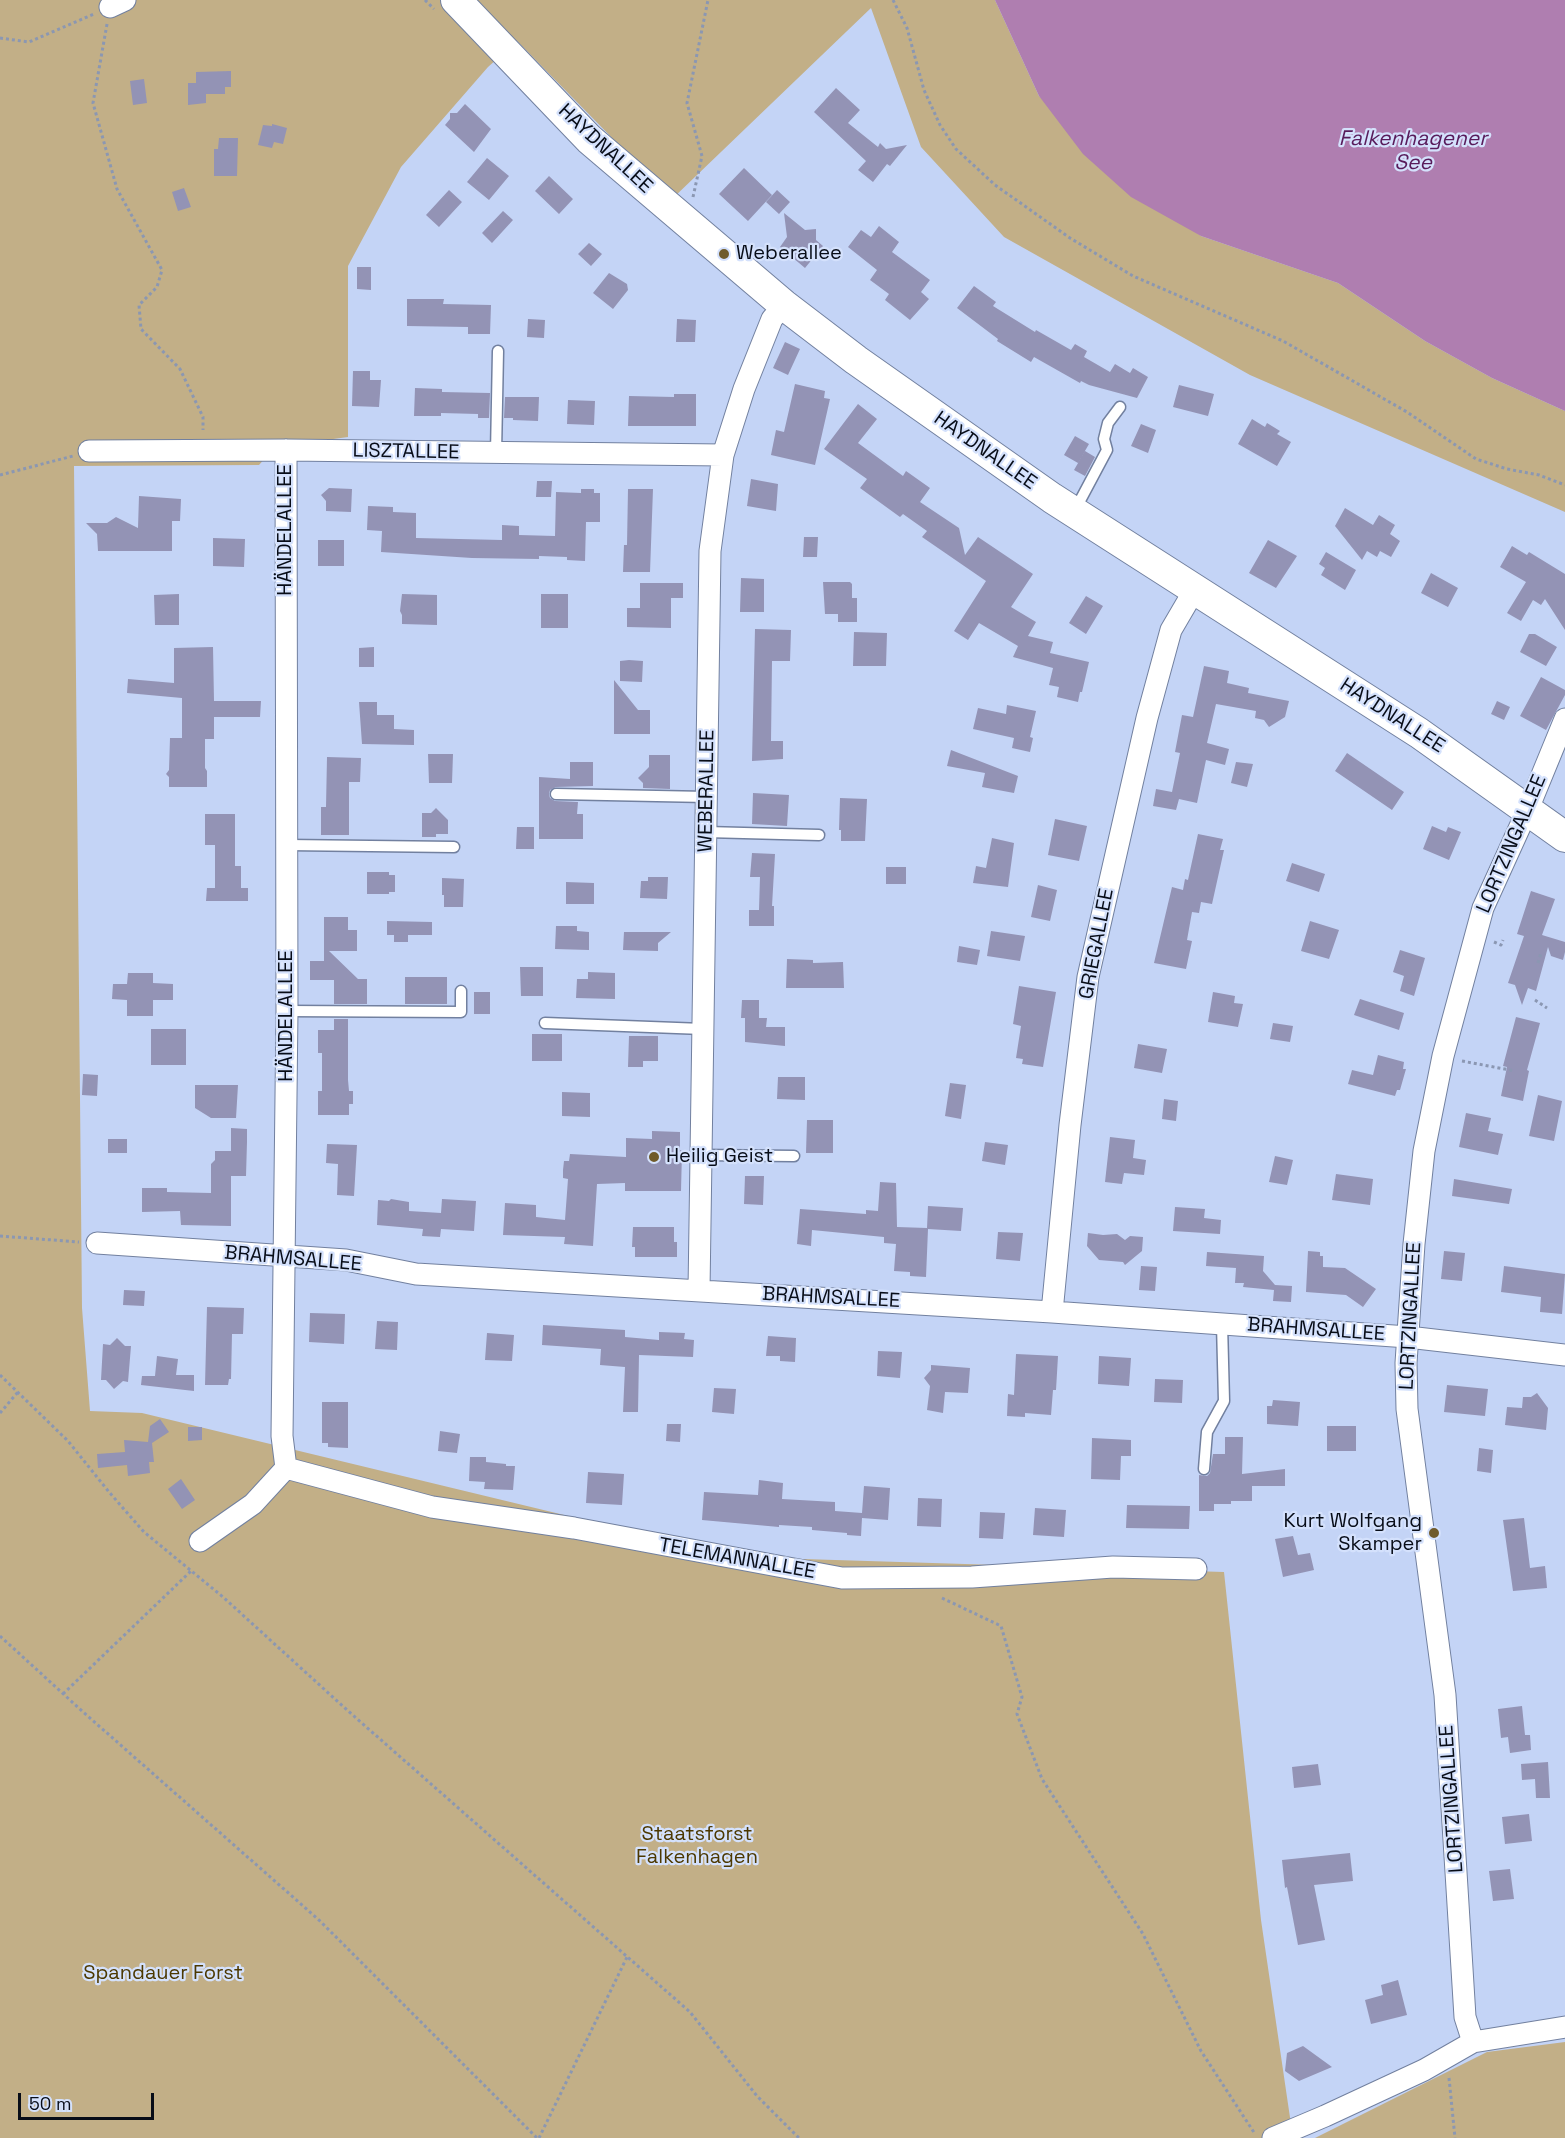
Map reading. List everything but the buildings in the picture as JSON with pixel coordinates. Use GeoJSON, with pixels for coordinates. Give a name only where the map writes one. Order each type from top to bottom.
{"type":"FeatureCollection","features":[{"type":"Feature","properties":{"kind":"street","name":"HAYDNALLEE"},"geometry":{"type":"LineString","coordinates":[[456,0],[589,139],[784,305],[856,360],[1074,512],[1419,733],[1565,837]]}},
{"type":"Feature","properties":{"kind":"street","name":"WEBERALLEE"},"geometry":{"type":"LineString","coordinates":[[699,1290],[710,551],[723,455],[744,389],[772,319],[784,305]]}},
{"type":"Feature","properties":{"kind":"street","name":"LISZTALLEE"},"geometry":{"type":"LineString","coordinates":[[89,451],[286,450],[723,455]]}},
{"type":"Feature","properties":{"kind":"street","name":"HÄNDELALLEE"},"geometry":{"type":"LineString","coordinates":[[286,450],[287,1011],[282,1436],[286,1468]]}},
{"type":"Feature","properties":{"kind":"street","name":"GRIEGALLEE"},"geometry":{"type":"LineString","coordinates":[[1052,1312],[1070,1125],[1088,977],[1147,718],[1171,630],[1195,589]]}},
{"type":"Feature","properties":{"kind":"street","name":"LORTZINGALLEE"},"geometry":{"type":"LineString","coordinates":[[1473,2042],[1465,2017],[1445,1695],[1407,1409],[1406,1363],[1414,1244],[1424,1151],[1443,1056],[1483,908],[1528,809],[1565,719]]}},
{"type":"Feature","properties":{"kind":"street","name":"BRAHMSALLEE"},"geometry":{"type":"LineString","coordinates":[[97,1243],[345,1260],[416,1274],[1052,1312],[1408,1337],[1565,1355]]}},
{"type":"Feature","properties":{"kind":"street"},"geometry":{"type":"LineString","coordinates":[[200,1541],[253,1504],[286,1468]]}},
{"type":"Feature","properties":{"kind":"street","name":"TELEMANNALLEE"},"geometry":{"type":"LineString","coordinates":[[286,1468],[432,1507],[574,1528],[842,1578],[972,1577],[1113,1567],[1196,1569]]}},
{"type":"Feature","properties":{"kind":"street"},"geometry":{"type":"LineString","coordinates":[[1273,2138],[1414,2074],[1473,2042],[1565,2027]]}},
{"type":"Feature","properties":{"kind":"lane"},"geometry":{"type":"LineString","coordinates":[[496,453],[498,351]]}},
{"type":"Feature","properties":{"kind":"lane"},"geometry":{"type":"LineString","coordinates":[[1074,512],[1107,450],[1104,440],[1108,423],[1120,407]]}},
{"type":"Feature","properties":{"kind":"lane"},"geometry":{"type":"LineString","coordinates":[[556,794],[706,796]]}},
{"type":"Feature","properties":{"kind":"lane"},"geometry":{"type":"LineString","coordinates":[[706,832],[819,835]]}},
{"type":"Feature","properties":{"kind":"lane"},"geometry":{"type":"LineString","coordinates":[[287,845],[453,847]]}},
{"type":"Feature","properties":{"kind":"lane"},"geometry":{"type":"LineString","coordinates":[[287,1011],[461,1012],[461,991]]}},
{"type":"Feature","properties":{"kind":"lane"},"geometry":{"type":"LineString","coordinates":[[545,1023],[703,1029]]}},
{"type":"Feature","properties":{"kind":"lane"},"geometry":{"type":"LineString","coordinates":[[701,1155],[794,1156]]}},
{"type":"Feature","properties":{"kind":"lane"},"geometry":{"type":"LineString","coordinates":[[1204,1468],[1207,1432],[1224,1401],[1222,1324]]}},
{"type":"Feature","properties":{"kind":"path"},"geometry":{"type":"LineString","coordinates":[[692,199],[702,156],[687,104],[708,0]]}},
{"type":"Feature","properties":{"kind":"path"},"geometry":{"type":"LineString","coordinates":[[893,0],[907,28],[924,90],[940,125],[956,149],[1004,192],[1070,238],[1133,276],[1283,341],[1407,412],[1476,459],[1565,485]]}},
{"type":"Feature","properties":{"kind":"path"},"geometry":{"type":"LineString","coordinates":[[0,38],[29,42],[118,4]]}},
{"type":"Feature","properties":{"kind":"path"},"geometry":{"type":"LineString","coordinates":[[118,4],[93,103],[117,189],[162,270],[156,287],[139,305],[141,329],[180,369],[203,417],[202,450]]}},
{"type":"Feature","properties":{"kind":"path"},"geometry":{"type":"LineString","coordinates":[[0,475],[89,451]]}},
{"type":"Feature","properties":{"kind":"path"},"geometry":{"type":"LineString","coordinates":[[1496,944],[1501,945],[1503,940]]}},
{"type":"Feature","properties":{"kind":"path"},"geometry":{"type":"LineString","coordinates":[[1538,963],[1541,953]]}},
{"type":"Feature","properties":{"kind":"path"},"geometry":{"type":"LineString","coordinates":[[1535,1000],[1547,1008]]}},
{"type":"Feature","properties":{"kind":"path"},"geometry":{"type":"LineString","coordinates":[[1462,1061],[1515,1071]]}},
{"type":"Feature","properties":{"kind":"path"},"geometry":{"type":"LineString","coordinates":[[0,1236],[97,1243]]}},
{"type":"Feature","properties":{"kind":"path"},"geometry":{"type":"LineString","coordinates":[[0,1375],[68,1441],[144,1532],[223,1597],[347,1710],[628,1955],[690,2012],[757,2097],[799,2138]]}},
{"type":"Feature","properties":{"kind":"path"},"geometry":{"type":"LineString","coordinates":[[0,1413],[18,1392]]}},
{"type":"Feature","properties":{"kind":"path"},"geometry":{"type":"LineString","coordinates":[[63,1694],[191,1571]]}},
{"type":"Feature","properties":{"kind":"path"},"geometry":{"type":"LineString","coordinates":[[942,1598],[1001,1626],[1022,1698],[1017,1714],[1042,1779],[1143,1934],[1201,2051],[1256,2138]]}},
{"type":"Feature","properties":{"kind":"path"},"geometry":{"type":"LineString","coordinates":[[0,1636],[319,1920],[538,2138],[628,1955]]}},
{"type":"Feature","properties":{"kind":"path"},"geometry":{"type":"LineString","coordinates":[[1447,2056],[1455,2138]]}},
{"type":"Feature","properties":{"kind":"green space"},"geometry":{"type":"Polygon","coordinates":[[[0,0],[995,0],[1039,96],[1201,236],[1338,283],[1425,341],[1492,378],[1565,411],[1565,512],[1250,375],[1004,237],[921,147],[871,8],[672,199],[517,41],[488,67],[401,167],[348,266],[348,437],[275,447],[259,465],[74,466],[82,1308],[90,1411],[142,1413],[738,1557],[1224,1572],[1261,1920],[1293,2138],[0,2138],[0,0]]]}},
{"type":"Feature","properties":{"kind":"green space"},"geometry":{"type":"Polygon","coordinates":[[[1565,2042],[1565,2138],[1315,2138],[1487,2052],[1565,2042]]]}},
{"type":"Feature","properties":{"kind":"water","name":"Falkenhagener See"},"geometry":{"type":"Polygon","coordinates":[[[995,0],[1565,0],[1565,411],[1492,378],[1425,341],[1338,283],[1201,236],[1131,197],[1083,154],[1039,96],[995,0]]]}},
{"type":"Feature","properties":{"kind":"place","name":"Weberallee"},"geometry":{"type":"Point","coordinates":[724,254]}},
{"type":"Feature","properties":{"kind":"place","name":"Heilig Geist"},"geometry":{"type":"Point","coordinates":[654,1157]}},
{"type":"Feature","properties":{"kind":"place","name":"Kurt Wolfgang Skamper"},"geometry":{"type":"Point","coordinates":[1434,1533]}},
{"type":"Feature","properties":{"kind":"park label","name":"Staatsforst Falkenhagen"},"geometry":{"type":"Point","coordinates":[697,1846]}},
{"type":"Feature","properties":{"kind":"park label","name":"Spandauer Forst"},"geometry":{"type":"Point","coordinates":[163,1974]}}]}
